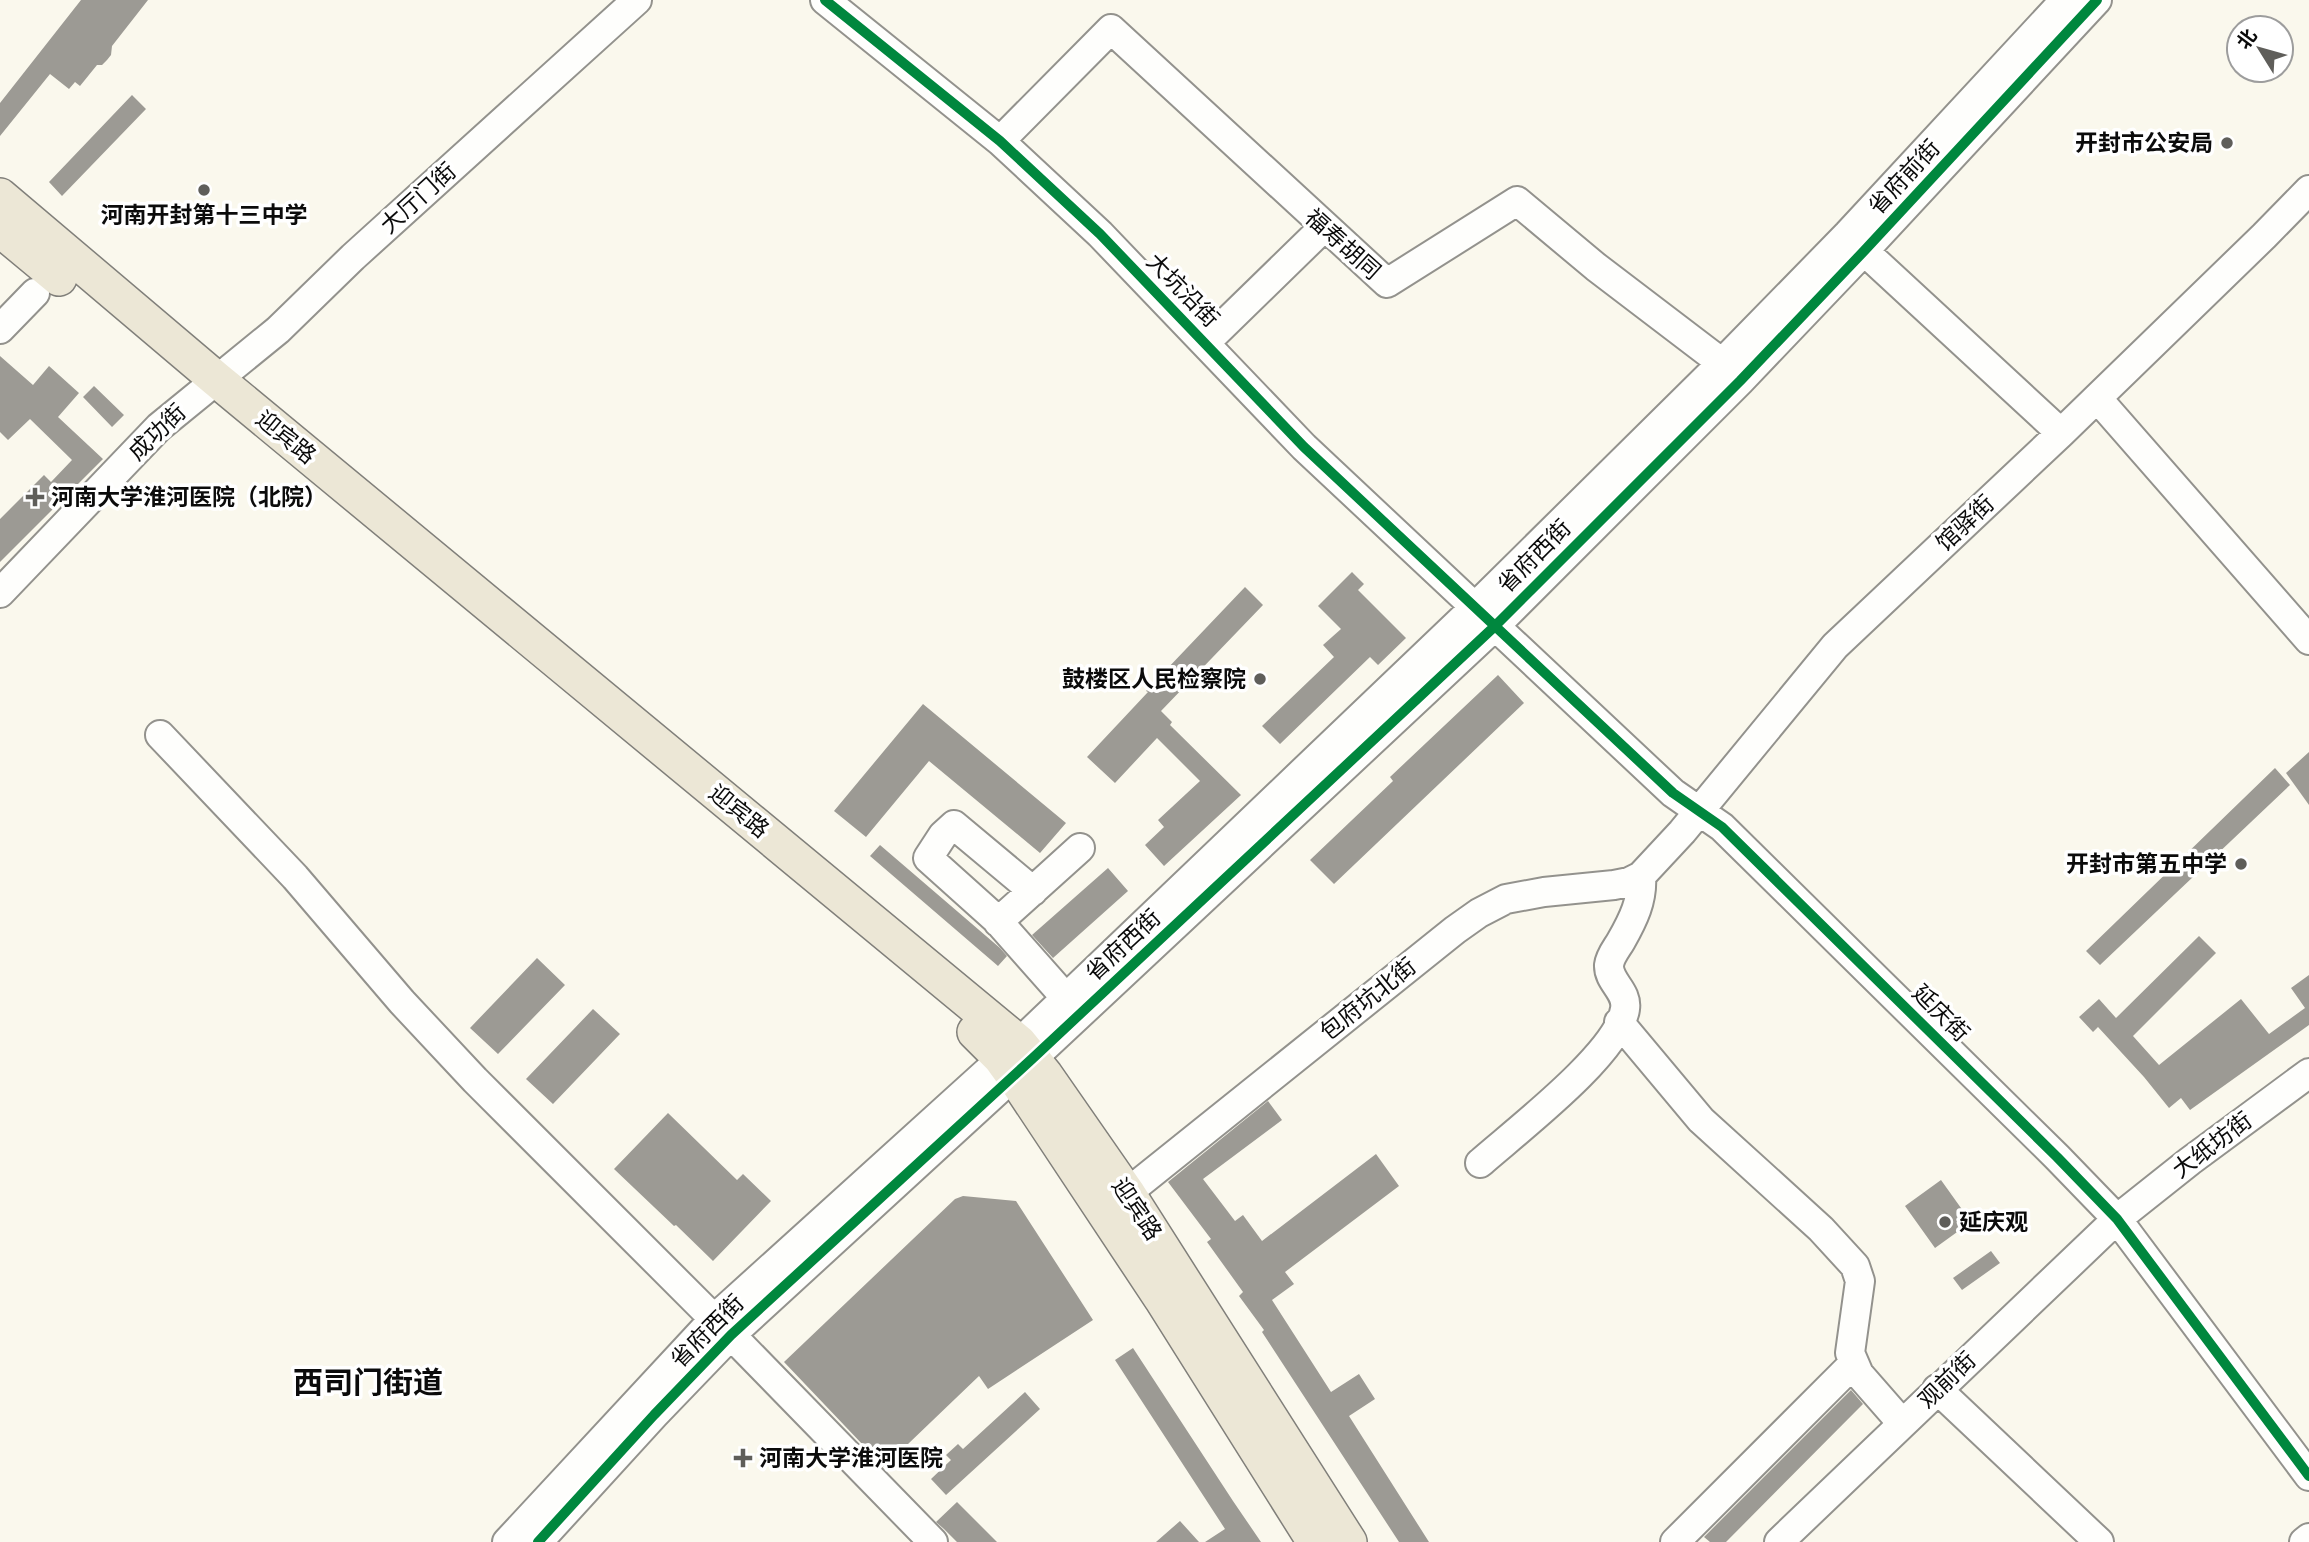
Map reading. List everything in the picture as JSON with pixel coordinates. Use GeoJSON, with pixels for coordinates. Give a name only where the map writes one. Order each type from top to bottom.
{"type":"FeatureCollection","features":[{"type":"Feature","properties":{"kind":"main road","name":"迎宾路"},"geometry":{"type":"LineString","coordinates":[[0,196],[207,387]]}},
{"type":"Feature","properties":{"kind":"main road","name":"迎宾路"},"geometry":{"type":"LineString","coordinates":[[0,229],[207,387],[1017,1059],[1127,1192],[1349,1542]]}},
{"type":"Feature","properties":{"kind":"main road","name":"迎宾路"},"geometry":{"type":"LineString","coordinates":[[1017,1059],[1162,1299],[1315,1542]]}},
{"type":"Feature","properties":{"kind":"street","name":"大厅门街"},"geometry":{"type":"LineString","coordinates":[[207,387],[278,330],[354,257],[637,0]]}},
{"type":"Feature","properties":{"kind":"street","name":"大坑沿街"},"geometry":{"type":"LineString","coordinates":[[825,0],[1000,141],[1100,234],[1304,447],[1484,617]]}},
{"type":"Feature","properties":{"kind":"street","name":"省府前街"},"geometry":{"type":"LineString","coordinates":[[1731,372],[1848,234],[2064,0]]}},
{"type":"Feature","properties":{"kind":"street","name":"省府前街"},"geometry":{"type":"LineString","coordinates":[[1731,372],[1864,251],[2097,0]]}},
{"type":"Feature","properties":{"kind":"street","name":"福寿胡同"},"geometry":{"type":"LineString","coordinates":[[1000,141],[1111,29],[1387,283],[1517,201],[1596,267],[1731,372]]}},
{"type":"Feature","properties":{"kind":"street","name":"馆驿街"},"geometry":{"type":"LineString","coordinates":[[1641,876],[1700,811],[1835,646],[2097,398],[2309,190]]}},
{"type":"Feature","properties":{"kind":"street"},"geometry":{"type":"LineString","coordinates":[[1205,343],[1324,227]]}},
{"type":"Feature","properties":{"kind":"street"},"geometry":{"type":"LineString","coordinates":[[1864,251],[2060,433]]}},
{"type":"Feature","properties":{"kind":"street"},"geometry":{"type":"LineString","coordinates":[[0,329],[35,293]]}},
{"type":"Feature","properties":{"kind":"street","name":"省府西街"},"geometry":{"type":"LineString","coordinates":[[507,1542],[722,1327],[1017,1059],[1484,617],[1731,372]]}},
{"type":"Feature","properties":{"kind":"street","name":"成功街"},"geometry":{"type":"LineString","coordinates":[[0,593],[159,427],[207,387]]}},
{"type":"Feature","properties":{"kind":"street"},"geometry":{"type":"LineString","coordinates":[[2097,398],[2309,640]]}},
{"type":"Feature","properties":{"kind":"street","name":"省府西街"},"geometry":{"type":"LineString","coordinates":[[1017,1059],[1065,997],[1484,617]]}},
{"type":"Feature","properties":{"kind":"street","name":"延庆街"},"geometry":{"type":"LineString","coordinates":[[1484,617],[1673,793],[1722,827],[2117,1219],[2309,1476]]}},
{"type":"Feature","properties":{"kind":"street"},"geometry":{"type":"LineString","coordinates":[[160,734],[295,877],[402,1002],[475,1080],[933,1542]]}},
{"type":"Feature","properties":{"kind":"street"},"geometry":{"type":"LineString","coordinates":[[1032,891],[954,825],[943,835],[928,858],[998,922],[1065,997]]}},
{"type":"Feature","properties":{"kind":"street"},"geometry":{"type":"LineString","coordinates":[[998,922],[1080,848]]}},
{"type":"Feature","properties":{"kind":"street"},"geometry":{"type":"LineString","coordinates":[[1480,1163],[1595,1062],[1619,1022],[1625,1011],[1625,997],[1611,974],[1609,965],[1636,913],[1642,887],[1641,876]]}},
{"type":"Feature","properties":{"kind":"street","name":"包府坑北街"},"geometry":{"type":"LineString","coordinates":[[1127,1192],[1479,913],[1506,899],[1614,885],[1641,876]]}},
{"type":"Feature","properties":{"kind":"street"},"geometry":{"type":"LineString","coordinates":[[1619,1022],[1701,1120],[1821,1229],[1855,1266],[1860,1281],[1850,1353],[1859,1374],[1901,1423]]}},
{"type":"Feature","properties":{"kind":"street","name":"大纸坊街"},"geometry":{"type":"LineString","coordinates":[[2117,1219],[2309,1073]]}},
{"type":"Feature","properties":{"kind":"street","name":"观前街"},"geometry":{"type":"LineString","coordinates":[[1779,1542],[2117,1219]]}},
{"type":"Feature","properties":{"kind":"street","name":"省府西街"},"geometry":{"type":"LineString","coordinates":[[538,1542],[654,1415],[722,1327]]}},
{"type":"Feature","properties":{"kind":"street"},"geometry":{"type":"LineString","coordinates":[[1685,1539],[1854,1363]]}},
{"type":"Feature","properties":{"kind":"street"},"geometry":{"type":"LineString","coordinates":[[1937,1389],[2099,1542]]}},
{"type":"Feature","properties":{"kind":"street"},"geometry":{"type":"LineString","coordinates":[[2304,1542],[2309,1538]]}},
{"type":"Feature","properties":{"kind":"building"},"geometry":{"type":"Polygon","coordinates":[[[81,0],[148,0],[112,46],[111,55],[102,65],[97,65],[80,86],[75,82],[69,89],[50,74],[0,136],[0,103],[81,0]]]}},
{"type":"Feature","properties":{"kind":"building"},"geometry":{"type":"Polygon","coordinates":[[[132,95],[146,109],[62,196],[49,182],[132,95]]]}},
{"type":"Feature","properties":{"kind":"building"},"geometry":{"type":"Polygon","coordinates":[[[0,356],[33,385],[49,366],[79,393],[58,417],[103,459],[0,562],[0,519],[44,475],[51,482],[72,460],[30,419],[8,440],[0,432],[0,356]]]}},
{"type":"Feature","properties":{"kind":"building"},"geometry":{"type":"Polygon","coordinates":[[[94,386],[124,415],[112,427],[83,397],[94,386]]]}},
{"type":"Feature","properties":{"kind":"building"},"geometry":{"type":"Polygon","coordinates":[[[1352,572],[1364,584],[1358,590],[1406,638],[1378,665],[1370,657],[1280,744],[1262,726],[1334,657],[1323,645],[1341,629],[1318,606],[1352,572]]]}},
{"type":"Feature","properties":{"kind":"building"},"geometry":{"type":"Polygon","coordinates":[[[1245,587],[1263,605],[1161,711],[1172,722],[1170,725],[1241,795],[1164,866],[1145,845],[1164,827],[1158,820],[1200,781],[1157,738],[1115,783],[1087,757],[1245,587]]]}},
{"type":"Feature","properties":{"kind":"building"},"geometry":{"type":"Polygon","coordinates":[[[1498,675],[1524,703],[1334,884],[1310,860],[1393,781],[1390,777],[1498,675]]]}},
{"type":"Feature","properties":{"kind":"building"},"geometry":{"type":"Polygon","coordinates":[[[923,704],[1066,823],[1040,853],[929,761],[866,837],[834,811],[923,704]]]}},
{"type":"Feature","properties":{"kind":"building"},"geometry":{"type":"Polygon","coordinates":[[[2309,752],[2309,805],[2286,773],[2309,752]]]}},
{"type":"Feature","properties":{"kind":"building"},"geometry":{"type":"Polygon","coordinates":[[[2275,768],[2290,785],[2100,965],[2086,951],[2275,768]]]}},
{"type":"Feature","properties":{"kind":"building"},"geometry":{"type":"Polygon","coordinates":[[[880,845],[1000,948],[1007,956],[998,966],[870,856],[880,845]]]}},
{"type":"Feature","properties":{"kind":"building"},"geometry":{"type":"Polygon","coordinates":[[[1108,868],[1128,891],[1053,958],[1032,935],[1108,868]]]}},
{"type":"Feature","properties":{"kind":"building"},"geometry":{"type":"Polygon","coordinates":[[[2199,936],[2216,953],[2133,1036],[2159,1065],[2241,999],[2269,1034],[2305,1008],[2291,988],[2309,975],[2309,1025],[2190,1110],[2181,1098],[2169,1108],[2098,1027],[2093,1032],[2079,1017],[2099,999],[2116,1018],[2199,936]]]}},
{"type":"Feature","properties":{"kind":"building"},"geometry":{"type":"Polygon","coordinates":[[[537,958],[565,985],[498,1054],[470,1028],[537,958]]]}},
{"type":"Feature","properties":{"kind":"building"},"geometry":{"type":"Polygon","coordinates":[[[593,1009],[620,1034],[553,1104],[526,1079],[593,1009]]]}},
{"type":"Feature","properties":{"kind":"building"},"geometry":{"type":"Polygon","coordinates":[[[1268,1101],[1282,1120],[1203,1179],[1235,1221],[1243,1215],[1262,1241],[1376,1154],[1399,1186],[1285,1272],[1294,1284],[1272,1300],[1331,1392],[1359,1374],[1375,1399],[1349,1416],[1429,1542],[1399,1542],[1262,1332],[1264,1330],[1239,1296],[1243,1292],[1207,1242],[1211,1239],[1168,1182],[1268,1101]]]}},
{"type":"Feature","properties":{"kind":"building"},"geometry":{"type":"Polygon","coordinates":[[[668,1113],[737,1180],[743,1174],[771,1201],[713,1261],[614,1169],[668,1113]]]}},
{"type":"Feature","properties":{"kind":"building"},"geometry":{"type":"Polygon","coordinates":[[[1941,1180],[1971,1222],[1935,1248],[1905,1206],[1941,1180]]]}},
{"type":"Feature","properties":{"kind":"building"},"geometry":{"type":"Polygon","coordinates":[[[963,1196],[1016,1201],[1093,1320],[988,1389],[979,1376],[884,1467],[784,1362],[955,1199],[963,1196]]]}},
{"type":"Feature","properties":{"kind":"building"},"geometry":{"type":"Polygon","coordinates":[[[1991,1251],[2000,1263],[1962,1290],[1953,1278],[1991,1251]]]}},
{"type":"Feature","properties":{"kind":"building"},"geometry":{"type":"Polygon","coordinates":[[[1133,1348],[1261,1542],[1205,1542],[1225,1529],[1115,1360],[1133,1348]]]}},
{"type":"Feature","properties":{"kind":"building"},"geometry":{"type":"Polygon","coordinates":[[[1851,1390],[1863,1404],[1726,1542],[1710,1542],[1704,1537],[1851,1390]]]}},
{"type":"Feature","properties":{"kind":"building"},"geometry":{"type":"Polygon","coordinates":[[[1025,1392],[1040,1409],[946,1495],[931,1479],[951,1460],[946,1455],[958,1444],[963,1449],[1025,1392]]]}},
{"type":"Feature","properties":{"kind":"building"},"geometry":{"type":"Polygon","coordinates":[[[957,1502],[997,1542],[957,1542],[936,1522],[957,1502]]]}},
{"type":"Feature","properties":{"kind":"building"},"geometry":{"type":"Polygon","coordinates":[[[1180,1521],[1199,1542],[1156,1542],[1180,1521]]]}},
{"type":"Feature","properties":{"kind":"cycle path"},"geometry":{"type":"LineString","coordinates":[[825,0],[1000,141],[1100,234],[1304,447],[1673,793],[1722,827],[2057,1157],[2117,1219],[2309,1476]]}},
{"type":"Feature","properties":{"kind":"cycle path"},"geometry":{"type":"LineString","coordinates":[[538,1542],[731,1335],[1033,1058],[1494,627],[1740,381],[2097,0]]}},
{"type":"Feature","properties":{"kind":"place","name":"开封市公安局"},"geometry":{"type":"Point","coordinates":[2227,143]}},
{"type":"Feature","properties":{"kind":"place","name":"河南开封第十三中学"},"geometry":{"type":"Point","coordinates":[204,190]}},
{"type":"Feature","properties":{"kind":"place","name":"河南大学淮河医院（北院）"},"geometry":{"type":"Point","coordinates":[35,497]}},
{"type":"Feature","properties":{"kind":"place","name":"鼓楼区人民检察院"},"geometry":{"type":"Point","coordinates":[1260,679]}},
{"type":"Feature","properties":{"kind":"place","name":"开封市第五中学"},"geometry":{"type":"Point","coordinates":[2241,864]}},
{"type":"Feature","properties":{"kind":"place","name":"延庆观"},"geometry":{"type":"Point","coordinates":[1945,1222]}},
{"type":"Feature","properties":{"kind":"place","name":"河南大学淮河医院"},"geometry":{"type":"Point","coordinates":[743,1458]}},
{"type":"Feature","properties":{"kind":"district","name":"西司门街道"},"geometry":{"type":"Point","coordinates":[368,1383]}}]}
